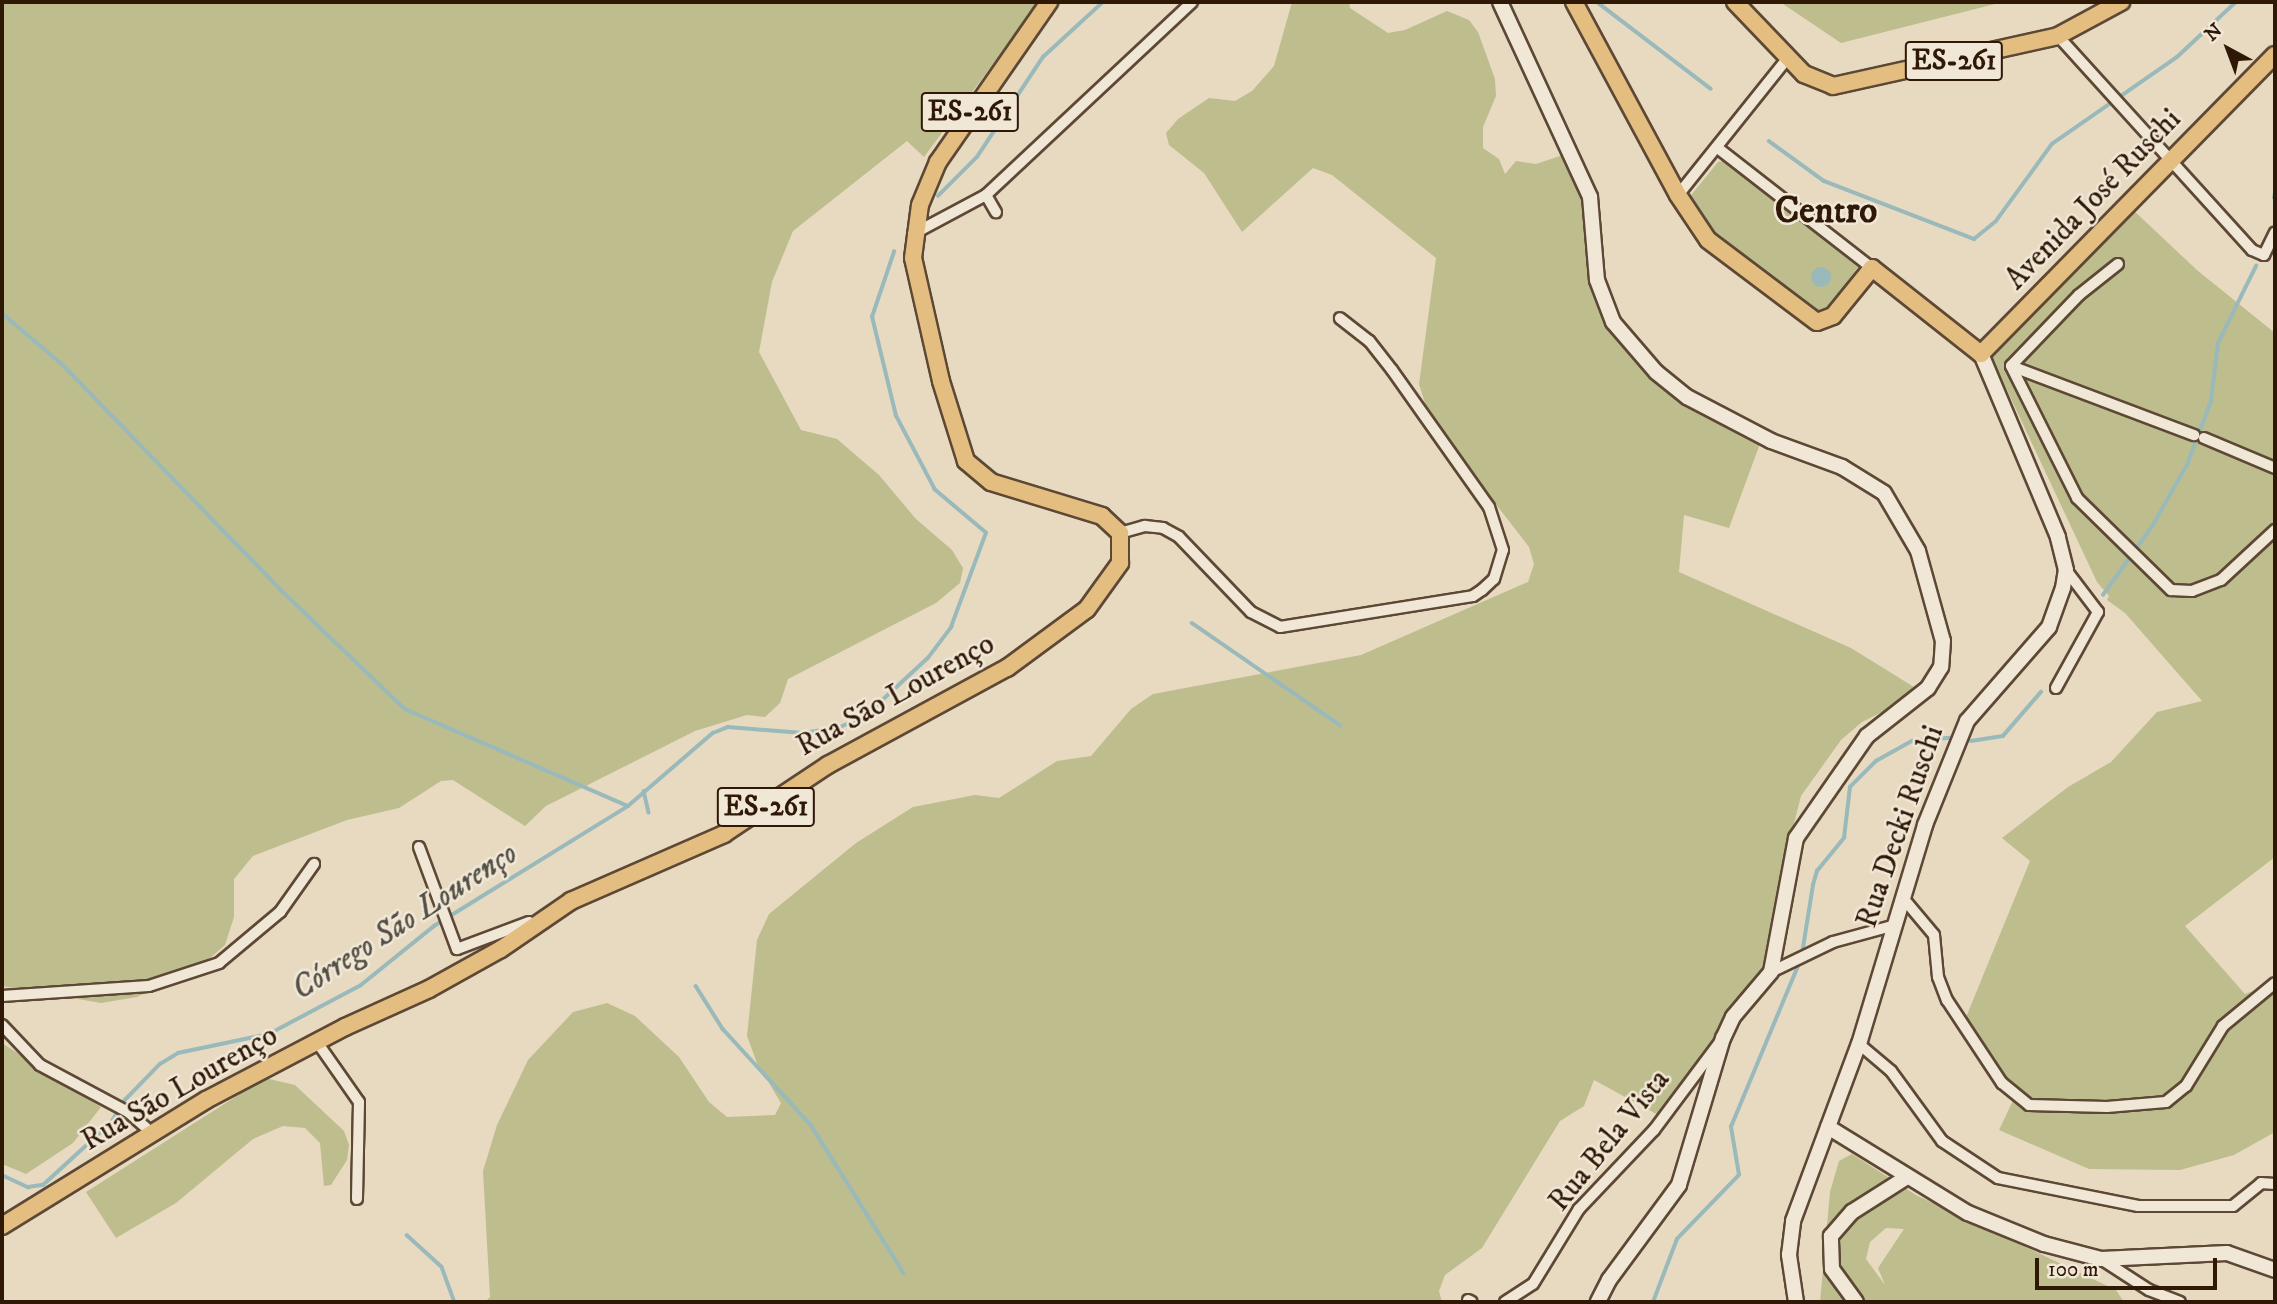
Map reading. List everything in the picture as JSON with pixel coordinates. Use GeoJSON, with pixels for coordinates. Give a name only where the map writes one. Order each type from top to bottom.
{"type":"FeatureCollection","features":[{"type":"Feature","properties":{"kind":"main road","name":"ES-261"},"geometry":{"type":"LineString","coordinates":[[1049,2],[957,130],[920,205],[913,234],[914,272],[966,461],[991,482],[1102,516],[1120,533]]}},
{"type":"Feature","properties":{"kind":"main road"},"geometry":{"type":"LineString","coordinates":[[1574,2],[1678,195],[1708,240],[1818,322],[1833,316],[1872,268],[1982,354]]}},
{"type":"Feature","properties":{"kind":"main road","name":"ES-261"},"geometry":{"type":"LineString","coordinates":[[1735,2],[1787,59],[1821,84],[1850,85],[2059,36],[2121,2]]}},
{"type":"Feature","properties":{"kind":"main road","name":"Avenida José Ruschi"},"geometry":{"type":"LineString","coordinates":[[1982,354],[2275,55]]}},
{"type":"Feature","properties":{"kind":"main road","name":"Rua São Lourenço"},"geometry":{"type":"LineString","coordinates":[[2,1226],[152,1133],[317,1042],[429,989],[501,949],[552,912],[608,882],[724,834],[828,765],[1007,668],[1087,609],[1120,563],[1120,533]]}},
{"type":"Feature","properties":{"kind":"street"},"geometry":{"type":"LineString","coordinates":[[913,234],[986,195],[1192,2]]}},
{"type":"Feature","properties":{"kind":"street"},"geometry":{"type":"LineString","coordinates":[[1500,2],[1590,197],[1597,280],[1613,322],[1656,372],[1687,397],[1771,440],[1842,467],[1878,488],[1913,540],[1937,607],[1943,640],[1937,676],[1867,736],[1796,838],[1770,972]]}},
{"type":"Feature","properties":{"kind":"street"},"geometry":{"type":"LineString","coordinates":[[2059,36],[2108,96],[2255,253],[2261,256],[2269,249],[2275,232]]}},
{"type":"Feature","properties":{"kind":"street"},"geometry":{"type":"LineString","coordinates":[[1678,195],[1719,149],[1787,59]]}},
{"type":"Feature","properties":{"kind":"street"},"geometry":{"type":"LineString","coordinates":[[1719,149],[1872,268]]}},
{"type":"Feature","properties":{"kind":"street"},"geometry":{"type":"LineString","coordinates":[[986,195],[996,212]]}},
{"type":"Feature","properties":{"kind":"street"},"geometry":{"type":"LineString","coordinates":[[2011,366],[2079,295],[2118,264]]}},
{"type":"Feature","properties":{"kind":"street"},"geometry":{"type":"LineString","coordinates":[[1120,533],[1145,526],[1163,528],[1179,537],[1251,612],[1280,626],[1473,596],[1494,579],[1503,550],[1489,507],[1392,370],[1369,341],[1340,318]]}},
{"type":"Feature","properties":{"kind":"street"},"geometry":{"type":"LineString","coordinates":[[1982,354],[2058,537],[2066,570],[2098,612],[2056,688]]}},
{"type":"Feature","properties":{"kind":"street"},"geometry":{"type":"LineString","coordinates":[[2011,366],[2275,468]]}},
{"type":"Feature","properties":{"kind":"street"},"geometry":{"type":"LineString","coordinates":[[2011,366],[2077,498],[2163,586],[2192,591],[2221,580],[2275,530]]}},
{"type":"Feature","properties":{"kind":"street","name":"Rua Decki Ruschi"},"geometry":{"type":"LineString","coordinates":[[1796,1302],[1790,1238],[1859,1044],[1892,926],[1925,825],[1967,720],[2049,627],[2060,603],[2066,570]]}},
{"type":"Feature","properties":{"kind":"street"},"geometry":{"type":"LineString","coordinates":[[419,848],[455,945],[463,950],[552,912]]}},
{"type":"Feature","properties":{"kind":"street"},"geometry":{"type":"LineString","coordinates":[[2,996],[149,986],[219,963],[280,912],[314,864]]}},
{"type":"Feature","properties":{"kind":"street"},"geometry":{"type":"LineString","coordinates":[[1903,898],[1936,941],[1938,977],[1947,1000],[2002,1083],[2029,1104],[2107,1107],[2166,1101],[2186,1086],[2223,1026],[2275,983]]}},
{"type":"Feature","properties":{"kind":"street"},"geometry":{"type":"LineString","coordinates":[[1598,1302],[1609,1280],[1679,1185],[1723,1038],[1733,1017],[1770,972],[1809,953],[1892,926]]}},
{"type":"Feature","properties":{"kind":"street"},"geometry":{"type":"LineString","coordinates":[[2,1025],[40,1065],[128,1112],[152,1133]]}},
{"type":"Feature","properties":{"kind":"street","name":"Rua Bela Vista"},"geometry":{"type":"LineString","coordinates":[[1505,1302],[1540,1276],[1579,1209],[1654,1130],[1723,1038]]}},
{"type":"Feature","properties":{"kind":"street"},"geometry":{"type":"LineString","coordinates":[[317,1042],[359,1102],[357,1199]]}},
{"type":"Feature","properties":{"kind":"street"},"geometry":{"type":"LineString","coordinates":[[1859,1044],[1891,1071],[1942,1141],[1998,1178],[2138,1206],[2233,1206],[2261,1183],[2275,1184]]}},
{"type":"Feature","properties":{"kind":"street"},"geometry":{"type":"LineString","coordinates":[[1828,1127],[1907,1177],[2012,1233],[2101,1259],[2149,1290],[2180,1302]]}},
{"type":"Feature","properties":{"kind":"street"},"geometry":{"type":"LineString","coordinates":[[1856,1302],[1835,1278],[1829,1258],[1831,1236],[1852,1212],[1907,1177]]}},
{"type":"Feature","properties":{"kind":"street"},"geometry":{"type":"LineString","coordinates":[[2101,1259],[2227,1253],[2275,1270]]}},
{"type":"Feature","properties":{"kind":"shaded area"},"geometry":{"type":"Polygon","coordinates":[[[2,2],[1039,2],[924,157],[907,141],[793,231],[772,282],[759,352],[801,430],[837,439],[879,475],[916,519],[952,550],[963,568],[960,583],[936,603],[788,679],[780,703],[765,717],[747,715],[695,731],[546,806],[525,826],[453,780],[441,781],[399,808],[347,820],[253,856],[234,879],[234,917],[225,945],[202,965],[137,997],[101,1003],[2,986],[2,2]]]}},
{"type":"Feature","properties":{"kind":"shaded area"},"geometry":{"type":"Polygon","coordinates":[[[1292,2],[1349,2],[1350,8],[1388,33],[1405,30],[1447,11],[1469,20],[1478,32],[1495,79],[1496,96],[1483,127],[1483,148],[1499,159],[1505,174],[1516,161],[1536,164],[1566,154],[1584,189],[1591,270],[1601,312],[1628,347],[1761,441],[1729,528],[1684,515],[1679,572],[1851,648],[1922,692],[1862,722],[1841,740],[1801,796],[1779,883],[1768,975],[1660,1116],[1594,1080],[1584,1106],[1560,1121],[1482,1248],[1445,1275],[1439,1291],[1442,1302],[485,1302],[490,1297],[483,1171],[497,1125],[528,1060],[573,1012],[607,1003],[635,1016],[679,1057],[709,1102],[727,1117],[775,1115],[781,1103],[757,1063],[747,1036],[757,940],[769,914],[856,843],[913,807],[975,795],[999,798],[1057,761],[1091,756],[1131,709],[1153,694],[1361,655],[1528,582],[1534,564],[1529,547],[1430,419],[1419,384],[1436,258],[1332,175],[1313,168],[1242,232],[1204,173],[1169,145],[1166,133],[1178,119],[1209,98],[1235,101],[1252,91],[1274,66],[1292,2]]]}},
{"type":"Feature","properties":{"kind":"shaded area"},"geometry":{"type":"Polygon","coordinates":[[[1780,2],[2003,2],[1841,43],[1780,2]]]}},
{"type":"Feature","properties":{"kind":"shaded area"},"geometry":{"type":"Polygon","coordinates":[[[1724,161],[1858,267],[1826,313],[1820,314],[1706,229],[1688,199],[1718,162],[1724,161]]]}},
{"type":"Feature","properties":{"kind":"shaded area"},"geometry":{"type":"Polygon","coordinates":[[[2132,209],[2198,271],[2275,333],[2275,857],[2185,926],[2245,994],[2261,988],[2275,996],[2275,1132],[2234,1155],[2180,1170],[2089,1169],[1999,1130],[2019,1088],[2000,1085],[1962,1027],[2030,861],[2002,838],[2068,787],[2111,762],[2157,712],[2202,701],[2125,613],[2107,600],[2109,596],[2097,582],[1990,354],[2132,209]]]}},
{"type":"Feature","properties":{"kind":"shaded area"},"geometry":{"type":"Polygon","coordinates":[[[2,1043],[101,1107],[73,1143],[26,1174],[2,1164],[2,1043]]]}},
{"type":"Feature","properties":{"kind":"shaded area"},"geometry":{"type":"Polygon","coordinates":[[[265,1078],[295,1085],[344,1131],[349,1145],[347,1160],[331,1185],[324,1186],[320,1143],[305,1128],[283,1126],[253,1139],[176,1203],[116,1238],[86,1192],[265,1078]]]}},
{"type":"Feature","properties":{"kind":"shaded area"},"geometry":{"type":"Polygon","coordinates":[[[1852,1154],[1916,1195],[2116,1290],[2124,1302],[1820,1302],[1830,1192],[1839,1161],[1852,1154]],[[1886,1228],[1870,1242],[1866,1259],[1885,1285],[1878,1268],[1904,1229],[1886,1228]]]}},
{"type":"Feature","properties":{"kind":"water"},"geometry":{"type":"Polygon","coordinates":[[[1817,267],[1825,267],[1831,277],[1825,287],[1817,287],[1811,281],[1811,273],[1817,267]]]}},
{"type":"Feature","properties":{"kind":"waterway","name":"Córrego São Lourenço"},"geometry":{"type":"LineString","coordinates":[[938,196],[977,157],[1043,57],[1103,2]]}},
{"type":"Feature","properties":{"kind":"waterway","name":"Córrego São Lourenço"},"geometry":{"type":"LineString","coordinates":[[1597,2],[1711,89]]}},
{"type":"Feature","properties":{"kind":"waterway","name":"Córrego São Lourenço"},"geometry":{"type":"LineString","coordinates":[[1769,141],[1824,181],[1974,239],[1996,221],[2052,144],[2177,57],[2236,2]]}},
{"type":"Feature","properties":{"kind":"waterway"},"geometry":{"type":"LineString","coordinates":[[2274,198],[2275,193]]}},
{"type":"Feature","properties":{"kind":"waterway","name":"Córrego São Lourenço"},"geometry":{"type":"LineString","coordinates":[[2,1175],[28,1187],[43,1185],[111,1123],[125,1100],[160,1064],[178,1053],[269,1034],[361,985],[434,926],[628,806],[713,733],[728,727],[803,733],[840,727],[864,717],[928,658],[951,627],[986,533],[935,490],[896,416],[872,317],[894,252]]}},
{"type":"Feature","properties":{"kind":"waterway"},"geometry":{"type":"LineString","coordinates":[[2103,595],[2153,525],[2187,465],[2211,401],[2218,343],[2256,266]]}},
{"type":"Feature","properties":{"kind":"waterway"},"geometry":{"type":"LineString","coordinates":[[2,313],[62,364],[282,591],[405,709],[628,806]]}},
{"type":"Feature","properties":{"kind":"waterway"},"geometry":{"type":"LineString","coordinates":[[1192,623],[1340,725]]}},
{"type":"Feature","properties":{"kind":"waterway"},"geometry":{"type":"LineString","coordinates":[[1971,741],[2003,736],[2041,692]]}},
{"type":"Feature","properties":{"kind":"waterway"},"geometry":{"type":"LineString","coordinates":[[1802,954],[1817,871],[1844,838],[1850,787],[1876,761],[1912,741],[1949,738]]}},
{"type":"Feature","properties":{"kind":"waterway"},"geometry":{"type":"LineString","coordinates":[[644,791],[649,812]]}},
{"type":"Feature","properties":{"kind":"waterway"},"geometry":{"type":"LineString","coordinates":[[1653,1302],[1677,1239],[1739,1175],[1731,1127],[1800,961]]}},
{"type":"Feature","properties":{"kind":"waterway"},"geometry":{"type":"LineString","coordinates":[[696,986],[723,1029],[811,1125],[904,1273]]}},
{"type":"Feature","properties":{"kind":"waterway"},"geometry":{"type":"LineString","coordinates":[[407,1235],[442,1267],[455,1302]]}},
{"type":"Feature","properties":{"kind":"district","name":"Centro"},"geometry":{"type":"Point","coordinates":[1826,212]}}]}
